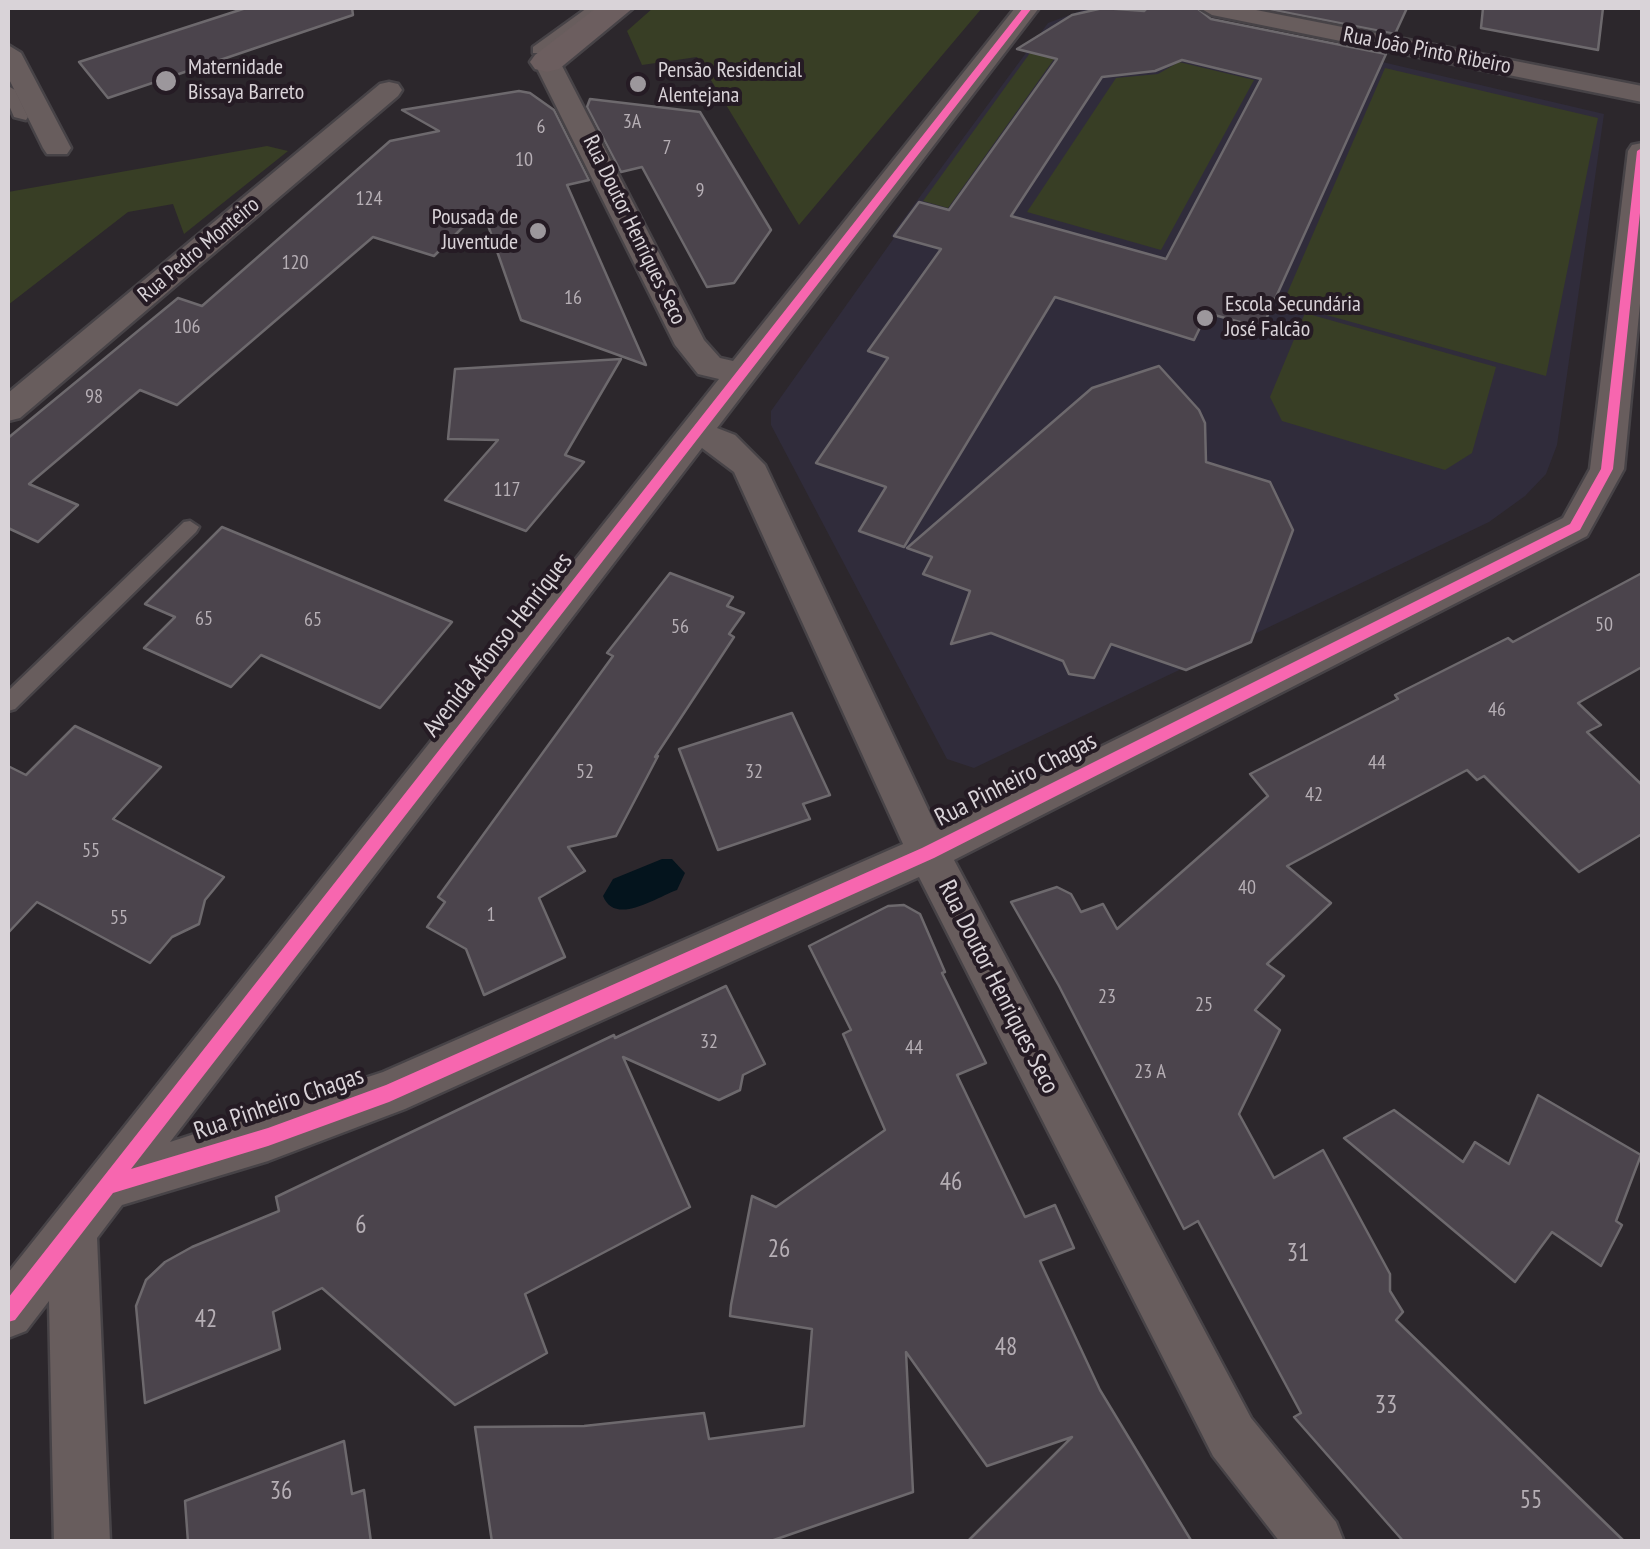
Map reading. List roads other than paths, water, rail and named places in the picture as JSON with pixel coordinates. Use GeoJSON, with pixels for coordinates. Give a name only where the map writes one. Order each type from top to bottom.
{"type":"FeatureCollection","features":[{"type":"Feature","properties":{"kind":"street"},"geometry":{"type":"LineString","coordinates":[[542,56],[616,8]]}},
{"type":"Feature","properties":{"kind":"street","name":"Avenida Afonso Henriques"},"geometry":{"type":"LineString","coordinates":[[8,1313],[1027,8]]}},
{"type":"Feature","properties":{"kind":"street","name":"Rua João Pinto Ribeiro"},"geometry":{"type":"LineString","coordinates":[[1212,8],[1642,94]]}},
{"type":"Feature","properties":{"kind":"street"},"geometry":{"type":"LineString","coordinates":[[8,53],[58,148]]}},
{"type":"Feature","properties":{"kind":"street","name":"Rua Doutor Henriques Seco"},"geometry":{"type":"LineString","coordinates":[[542,56],[691,345],[709,366],[741,374]]}},
{"type":"Feature","properties":{"kind":"street","name":"Rua Pedro Monteiro"},"geometry":{"type":"LineString","coordinates":[[8,410],[389,90]]}},
{"type":"Feature","properties":{"kind":"street","name":"Rua Pinheiro Chagas"},"geometry":{"type":"LineString","coordinates":[[106,1186],[268,1138],[389,1093],[928,852],[1575,527],[1607,468],[1642,151]]}},
{"type":"Feature","properties":{"kind":"street","name":"Rua Doutor Henriques Seco"},"geometry":{"type":"LineString","coordinates":[[696,432],[723,442],[748,465],[928,852],[1232,1437],[1316,1542]]}},
{"type":"Feature","properties":{"kind":"street"},"geometry":{"type":"LineString","coordinates":[[72,1230],[82,1542]]}},
{"type":"Feature","properties":{"kind":"lane"},"geometry":{"type":"LineString","coordinates":[[542,56],[594,8]]}},
{"type":"Feature","properties":{"kind":"lane"},"geometry":{"type":"LineString","coordinates":[[8,90],[21,116]]}},
{"type":"Feature","properties":{"kind":"lane"},"geometry":{"type":"LineString","coordinates":[[8,703],[190,526]]}},
{"type":"Feature","properties":{"kind":"water"},"geometry":{"type":"Polygon","coordinates":[[[662,859],[672,859],[685,873],[677,890],[636,907],[617,909],[609,905],[603,896],[613,879],[662,859]]]}},
{"type":"Feature","properties":{"kind":"place","name":"Maternidade Bissaya Barreto"},"geometry":{"type":"Point","coordinates":[166,81]}},
{"type":"Feature","properties":{"kind":"place","name":"Pensão Residencial Alentejana"},"geometry":{"type":"Point","coordinates":[638,84]}},
{"type":"Feature","properties":{"kind":"place","name":"Pousada de Juventude"},"geometry":{"type":"Point","coordinates":[538,231]}},
{"type":"Feature","properties":{"kind":"place","name":"Escola Secundária José Falcão"},"geometry":{"type":"Point","coordinates":[1205,318]}}]}
